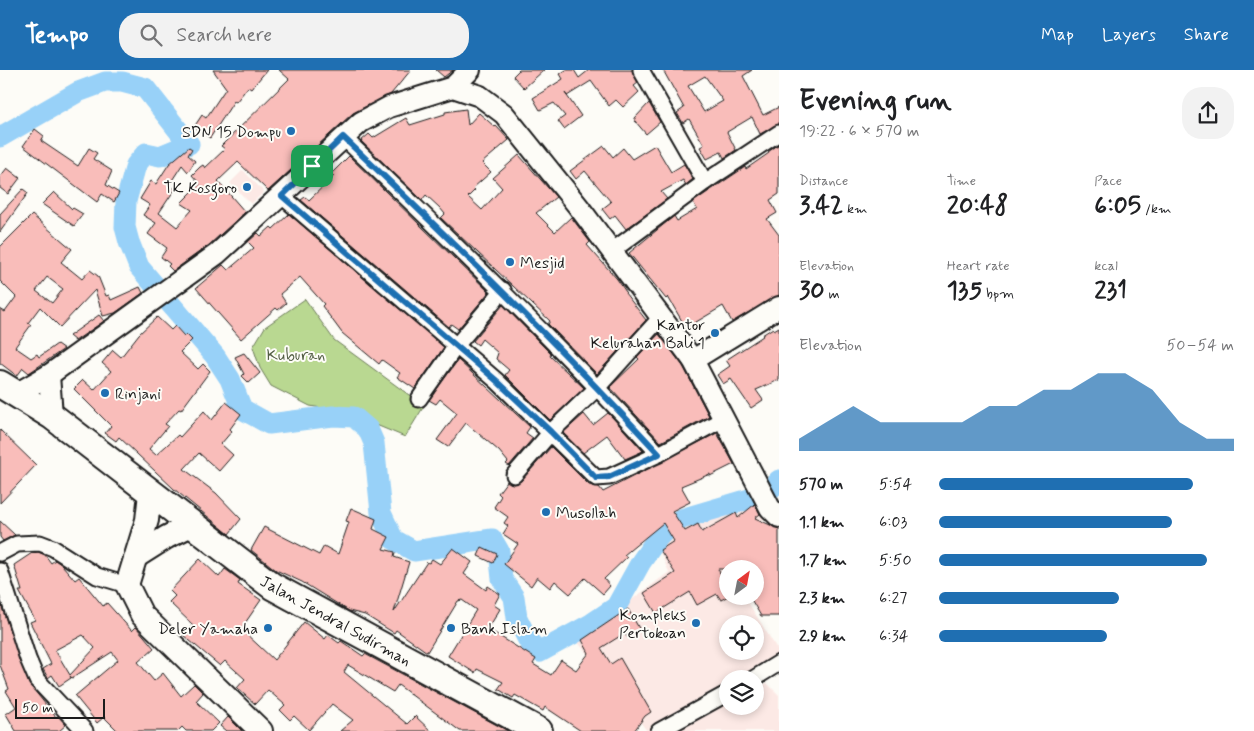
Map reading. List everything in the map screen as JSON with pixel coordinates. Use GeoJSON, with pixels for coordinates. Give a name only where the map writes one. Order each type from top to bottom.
{"type":"FeatureCollection","features":[{"type":"Feature","properties":{"kind":"highway","name":"Jalan Jendral Sudirman"},"geometry":{"type":"LineString","coordinates":[[8,389],[52,416],[191,526],[272,586],[539,731]]}},
{"type":"Feature","properties":{"kind":"main road"},"geometry":{"type":"LineString","coordinates":[[8,389],[49,375],[175,286],[217,254],[282,196],[343,137],[379,111],[453,87],[470,70]]}},
{"type":"Feature","properties":{"kind":"main road"},"geometry":{"type":"LineString","coordinates":[[453,87],[480,96],[504,114],[612,251],[693,360],[774,513]]}},
{"type":"Feature","properties":{"kind":"main road"},"geometry":{"type":"LineString","coordinates":[[693,360],[779,306]]}},
{"type":"Feature","properties":{"kind":"main road"},"geometry":{"type":"LineString","coordinates":[[49,375],[52,416]]}},
{"type":"Feature","properties":{"kind":"main road"},"geometry":{"type":"LineString","coordinates":[[150,493],[148,520],[126,585],[142,615],[261,731]]}},
{"type":"Feature","properties":{"kind":"main road"},"geometry":{"type":"LineString","coordinates":[[137,556],[167,537],[191,526]]}},
{"type":"Feature","properties":{"kind":"street"},"geometry":{"type":"LineString","coordinates":[[641,70],[705,182]]}},
{"type":"Feature","properties":{"kind":"street"},"geometry":{"type":"LineString","coordinates":[[612,251],[705,182],[779,133]]}},
{"type":"Feature","properties":{"kind":"street"},"geometry":{"type":"LineString","coordinates":[[343,137],[503,290],[598,387],[659,454]]}},
{"type":"Feature","properties":{"kind":"street"},"geometry":{"type":"LineString","coordinates":[[282,196],[456,346],[551,432],[598,479],[609,477],[659,454],[725,418]]}},
{"type":"Feature","properties":{"kind":"street"},"geometry":{"type":"LineString","coordinates":[[419,399],[456,346],[503,290]]}},
{"type":"Feature","properties":{"kind":"street"},"geometry":{"type":"LineString","coordinates":[[514,475],[551,432],[598,387],[661,317]]}},
{"type":"Feature","properties":{"kind":"street"},"geometry":{"type":"LineString","coordinates":[[0,553],[17,544],[40,543],[53,548],[97,576],[126,585]]}},
{"type":"Feature","properties":{"kind":"street"},"geometry":{"type":"LineString","coordinates":[[0,571],[28,660],[37,680],[85,731]]}},
{"type":"Feature","properties":{"kind":"street"},"geometry":{"type":"LineString","coordinates":[[764,672],[779,663]]}},
{"type":"Feature","properties":{"kind":"street"},"geometry":{"type":"LineString","coordinates":[[659,731],[719,698]]}},
{"type":"Feature","properties":{"kind":"shaded area","name":"TK Kosgoro"},"geometry":{"type":"Polygon","coordinates":[[[243,170],[264,192],[251,204],[230,183],[243,170]]]}},
{"type":"Feature","properties":{"kind":"shaded area"},"geometry":{"type":"Polygon","coordinates":[[[757,500],[768,517],[712,547],[720,560],[719,605],[750,605],[756,615],[719,615],[719,660],[764,660],[764,628],[779,652],[779,661],[763,670],[719,670],[719,693],[651,731],[647,731],[577,641],[669,572],[659,550],[664,534],[680,523],[757,500]]]}},
{"type":"Feature","properties":{"kind":"shaded area"},"geometry":{"type":"Polygon","coordinates":[[[767,683],[779,695],[779,731],[673,731],[719,707],[719,715],[764,715],[764,684],[767,683]]]}},
{"type":"Feature","properties":{"kind":"green space","name":"Kuburan"},"geometry":{"type":"Polygon","coordinates":[[[305,299],[334,340],[424,406],[405,437],[345,412],[310,406],[271,386],[260,368],[253,347],[265,327],[305,299]]]}},
{"type":"Feature","properties":{"kind":"building"},"geometry":{"type":"Polygon","coordinates":[[[213,70],[267,70],[251,89],[248,87],[236,102],[234,101],[210,138],[194,127],[202,115],[206,118],[226,88],[213,70]]]}},
{"type":"Feature","properties":{"kind":"building"},"geometry":{"type":"Polygon","coordinates":[[[279,70],[411,70],[391,94],[353,113],[268,191],[238,162],[218,181],[245,212],[209,245],[173,271],[168,266],[170,264],[161,257],[167,248],[148,234],[156,223],[143,215],[150,205],[140,199],[151,181],[156,184],[169,164],[189,147],[192,149],[188,155],[195,161],[188,172],[182,165],[169,185],[175,189],[159,213],[177,227],[192,210],[181,203],[200,184],[192,175],[203,165],[205,168],[225,149],[221,146],[289,79],[279,70]]]}},
{"type":"Feature","properties":{"kind":"building"},"geometry":{"type":"Polygon","coordinates":[[[436,70],[453,70],[444,77],[436,70]]]}},
{"type":"Feature","properties":{"kind":"building"},"geometry":{"type":"Polygon","coordinates":[[[519,70],[544,70],[524,88],[513,76],[519,70]]]}},
{"type":"Feature","properties":{"kind":"building"},"geometry":{"type":"Polygon","coordinates":[[[566,70],[574,70],[579,78],[589,70],[632,70],[638,83],[634,86],[639,92],[623,107],[616,100],[609,106],[591,81],[567,96],[581,116],[564,129],[558,121],[565,116],[554,103],[540,110],[533,98],[563,79],[560,74],[566,70]]]}},
{"type":"Feature","properties":{"kind":"building"},"geometry":{"type":"Polygon","coordinates":[[[663,70],[752,70],[743,76],[763,115],[779,107],[779,124],[760,134],[752,117],[727,132],[736,150],[724,158],[721,152],[707,159],[700,147],[704,145],[689,119],[683,123],[677,113],[684,108],[663,70]],[[705,76],[688,86],[704,112],[723,101],[705,76]]]}},
{"type":"Feature","properties":{"kind":"building"},"geometry":{"type":"Polygon","coordinates":[[[649,103],[660,122],[646,134],[635,121],[635,118],[649,103]]]}},
{"type":"Feature","properties":{"kind":"building"},"geometry":{"type":"Polygon","coordinates":[[[466,109],[468,125],[479,113],[496,126],[509,140],[482,163],[491,172],[473,188],[475,190],[468,197],[482,210],[502,188],[493,178],[519,155],[556,197],[536,213],[555,232],[571,217],[590,242],[587,245],[617,279],[625,293],[646,320],[597,374],[548,324],[550,321],[441,218],[445,214],[440,208],[426,195],[422,200],[361,141],[369,134],[373,138],[406,118],[410,125],[445,114],[445,112],[466,109]]]}},
{"type":"Feature","properties":{"kind":"building"},"geometry":{"type":"Polygon","coordinates":[[[35,129],[44,136],[41,141],[78,166],[89,148],[97,153],[93,159],[112,171],[106,185],[119,193],[114,202],[102,194],[97,202],[23,146],[35,129]]]}},
{"type":"Feature","properties":{"kind":"building"},"geometry":{"type":"Polygon","coordinates":[[[779,144],[779,194],[770,200],[777,213],[767,219],[779,235],[779,295],[732,322],[723,306],[686,328],[668,297],[666,299],[629,253],[674,216],[677,221],[697,209],[693,202],[745,167],[746,169],[779,144]]]}},
{"type":"Feature","properties":{"kind":"building"},"geometry":{"type":"Polygon","coordinates":[[[655,145],[671,172],[684,164],[693,179],[686,185],[683,180],[661,192],[667,199],[626,229],[615,215],[610,219],[602,209],[611,202],[585,171],[576,179],[570,171],[604,146],[613,157],[623,148],[632,159],[655,145]]]}},
{"type":"Feature","properties":{"kind":"building"},"geometry":{"type":"Polygon","coordinates":[[[349,156],[489,292],[458,329],[451,324],[449,327],[301,200],[305,197],[309,200],[334,176],[331,174],[349,156]]]}},
{"type":"Feature","properties":{"kind":"building"},"geometry":{"type":"Polygon","coordinates":[[[7,168],[20,178],[8,194],[0,188],[0,177],[7,168]]]}},
{"type":"Feature","properties":{"kind":"building"},"geometry":{"type":"Polygon","coordinates":[[[23,189],[28,193],[0,232],[0,214],[23,189]]]}},
{"type":"Feature","properties":{"kind":"building"},"geometry":{"type":"Polygon","coordinates":[[[54,192],[72,209],[83,214],[74,226],[42,204],[54,192]]]}},
{"type":"Feature","properties":{"kind":"building"},"geometry":{"type":"Polygon","coordinates":[[[289,214],[444,347],[415,389],[397,377],[400,373],[382,360],[379,364],[342,333],[322,306],[324,304],[300,277],[280,294],[286,303],[278,310],[276,308],[241,339],[196,288],[223,265],[228,270],[254,248],[248,242],[258,233],[261,236],[271,227],[273,229],[289,214]]]}},
{"type":"Feature","properties":{"kind":"building"},"geometry":{"type":"Polygon","coordinates":[[[32,215],[72,249],[61,262],[82,279],[90,270],[98,276],[106,296],[109,295],[111,300],[140,287],[143,293],[115,313],[103,316],[95,290],[60,327],[40,307],[28,323],[31,325],[15,347],[31,358],[37,354],[39,357],[57,344],[64,349],[29,373],[23,368],[17,376],[0,363],[0,309],[5,312],[16,297],[0,281],[0,247],[32,215]],[[47,277],[36,291],[52,303],[63,289],[47,277]]]}},
{"type":"Feature","properties":{"kind":"building"},"geometry":{"type":"Polygon","coordinates":[[[503,305],[551,354],[550,356],[584,388],[550,420],[505,375],[509,370],[496,359],[498,353],[482,339],[478,345],[473,341],[503,305]]]}},
{"type":"Feature","properties":{"kind":"building"},"geometry":{"type":"Polygon","coordinates":[[[99,315],[104,321],[75,341],[69,336],[99,315]]]}},
{"type":"Feature","properties":{"kind":"building"},"geometry":{"type":"Polygon","coordinates":[[[157,317],[171,330],[175,326],[184,336],[186,334],[192,340],[180,352],[198,369],[203,364],[210,371],[181,410],[179,409],[165,424],[168,426],[149,449],[156,455],[178,435],[180,437],[204,411],[212,420],[226,402],[241,414],[230,429],[232,431],[221,444],[233,455],[219,471],[199,453],[184,469],[216,493],[241,519],[229,534],[174,489],[119,437],[116,441],[105,433],[111,426],[74,389],[83,380],[94,390],[111,371],[102,363],[113,350],[121,357],[139,334],[157,317]]]}},
{"type":"Feature","properties":{"kind":"building"},"geometry":{"type":"Polygon","coordinates":[[[779,327],[779,380],[756,390],[763,400],[751,408],[731,379],[723,384],[717,375],[730,366],[726,360],[773,328],[774,330],[779,327]]]}},
{"type":"Feature","properties":{"kind":"building"},"geometry":{"type":"Polygon","coordinates":[[[659,334],[683,366],[709,416],[661,442],[610,387],[639,359],[637,357],[659,334]]]}},
{"type":"Feature","properties":{"kind":"building"},"geometry":{"type":"Polygon","coordinates":[[[244,353],[260,373],[249,383],[242,376],[244,374],[235,357],[244,353]]]}},
{"type":"Feature","properties":{"kind":"building"},"geometry":{"type":"Polygon","coordinates":[[[458,360],[530,427],[526,433],[533,438],[509,466],[499,451],[466,423],[448,447],[437,440],[457,413],[440,399],[436,404],[429,400],[458,360]]]}},
{"type":"Feature","properties":{"kind":"building"},"geometry":{"type":"Polygon","coordinates":[[[608,413],[643,451],[625,459],[607,435],[583,453],[563,433],[584,414],[593,425],[608,413]]]}},
{"type":"Feature","properties":{"kind":"building"},"geometry":{"type":"Polygon","coordinates":[[[0,430],[36,465],[0,503],[0,430]]]}},
{"type":"Feature","properties":{"kind":"building"},"geometry":{"type":"Polygon","coordinates":[[[717,433],[734,464],[710,476],[710,474],[681,486],[690,502],[672,511],[685,531],[698,524],[702,532],[736,513],[738,518],[755,504],[760,514],[755,518],[779,529],[779,616],[760,615],[754,605],[764,605],[764,560],[719,560],[719,597],[717,594],[697,605],[690,592],[656,613],[644,593],[675,573],[660,550],[674,541],[663,523],[624,555],[627,557],[604,579],[610,586],[603,594],[585,578],[570,594],[555,581],[550,588],[537,577],[531,586],[504,564],[518,544],[503,534],[508,526],[504,523],[508,517],[494,507],[501,496],[498,493],[507,481],[513,484],[521,481],[551,447],[589,485],[599,487],[603,492],[717,433]]]}},
{"type":"Feature","properties":{"kind":"building"},"geometry":{"type":"Polygon","coordinates":[[[351,508],[376,519],[373,529],[389,537],[383,549],[395,552],[394,557],[409,562],[394,612],[427,562],[429,563],[432,559],[440,564],[453,548],[472,562],[464,574],[486,590],[488,586],[500,594],[494,605],[500,609],[488,629],[536,659],[533,664],[551,675],[561,660],[576,670],[589,653],[582,640],[628,609],[640,630],[627,637],[625,633],[601,648],[611,664],[620,658],[651,712],[645,716],[634,731],[581,731],[545,707],[543,711],[515,695],[513,698],[498,689],[503,682],[477,669],[475,673],[448,656],[476,610],[462,600],[458,601],[427,652],[396,630],[394,633],[365,615],[349,611],[302,582],[276,570],[251,550],[264,527],[319,555],[324,546],[338,554],[349,522],[346,521],[351,508]]]}},
{"type":"Feature","properties":{"kind":"building"},"geometry":{"type":"Polygon","coordinates":[[[0,521],[15,535],[3,541],[0,537],[0,521]]]}},
{"type":"Feature","properties":{"kind":"building"},"geometry":{"type":"Polygon","coordinates":[[[482,547],[497,554],[493,563],[478,556],[482,547]]]}},
{"type":"Feature","properties":{"kind":"building"},"geometry":{"type":"Polygon","coordinates":[[[38,552],[45,555],[51,563],[55,560],[75,580],[79,577],[103,606],[107,603],[132,631],[136,627],[154,648],[138,662],[154,681],[163,673],[181,696],[194,684],[203,693],[196,701],[219,723],[211,731],[186,731],[182,727],[178,731],[118,731],[104,717],[97,723],[75,696],[118,660],[112,652],[72,678],[70,676],[71,678],[59,686],[52,675],[48,678],[43,669],[51,664],[30,622],[35,620],[19,591],[22,591],[14,565],[32,553],[38,552]],[[83,635],[55,650],[70,675],[95,648],[83,635]]]}},
{"type":"Feature","properties":{"kind":"building"},"geometry":{"type":"Polygon","coordinates":[[[200,559],[219,577],[225,569],[240,580],[238,584],[261,600],[243,626],[246,628],[243,631],[274,660],[304,622],[325,639],[328,635],[339,643],[341,641],[363,656],[365,654],[508,731],[460,731],[398,685],[393,692],[348,665],[344,672],[407,724],[415,716],[431,731],[340,731],[353,720],[332,704],[309,730],[294,716],[290,720],[280,710],[285,705],[268,690],[255,704],[237,688],[245,679],[225,661],[220,666],[183,635],[193,625],[169,602],[175,596],[170,591],[200,559]]]}},
{"type":"Feature","properties":{"kind":"building"},"geometry":{"type":"Polygon","coordinates":[[[0,602],[29,684],[56,717],[58,716],[66,725],[59,731],[16,731],[6,714],[16,707],[6,691],[9,689],[0,665],[0,602]]]}},
{"type":"Feature","properties":{"kind":"building"},"geometry":{"type":"Polygon","coordinates":[[[228,717],[242,731],[226,731],[220,726],[228,717]]]}},
{"type":"Feature","properties":{"kind":"waterway"},"geometry":{"type":"LineString","coordinates":[[0,137],[78,92],[105,82],[122,82],[145,88],[189,144],[160,156],[146,153],[136,165],[126,201],[125,227],[139,267],[215,356],[230,379],[242,409],[269,424],[333,416],[354,417],[368,429],[374,443],[381,513],[393,539],[414,551],[492,539],[499,551],[502,579],[514,597],[517,618],[529,642],[540,652],[591,624],[616,607],[641,562],[659,536],[681,519],[766,494],[779,480]]}},
{"type":"Feature","properties":{"kind":"place","name":"SDN 15 Dompu"},"geometry":{"type":"Point","coordinates":[291,131]}},
{"type":"Feature","properties":{"kind":"place","name":"TK Kosgoro"},"geometry":{"type":"Point","coordinates":[247,187]}},
{"type":"Feature","properties":{"kind":"place","name":"Mesjid"},"geometry":{"type":"Point","coordinates":[510,262]}},
{"type":"Feature","properties":{"kind":"place","name":"Kantor Kelurahan Bali 1"},"geometry":{"type":"Point","coordinates":[715,333]}},
{"type":"Feature","properties":{"kind":"place","name":"Rinjani"},"geometry":{"type":"Point","coordinates":[105,393]}},
{"type":"Feature","properties":{"kind":"place","name":"Musollah"},"geometry":{"type":"Point","coordinates":[546,512]}},
{"type":"Feature","properties":{"kind":"place","name":"Kompleks Pertokoan"},"geometry":{"type":"Point","coordinates":[696,623]}},
{"type":"Feature","properties":{"kind":"place","name":"Deler Yamaha"},"geometry":{"type":"Point","coordinates":[268,628]}},
{"type":"Feature","properties":{"kind":"place","name":"Bank Islam"},"geometry":{"type":"Point","coordinates":[451,628]}},
{"type":"Feature","properties":{"kind":"route"},"geometry":{"type":"LineString","coordinates":[[343,137],[503,290],[598,387],[659,454],[609,477],[600,480],[596,478],[497,381],[282,196],[312,166],[343,137]]}}]}
